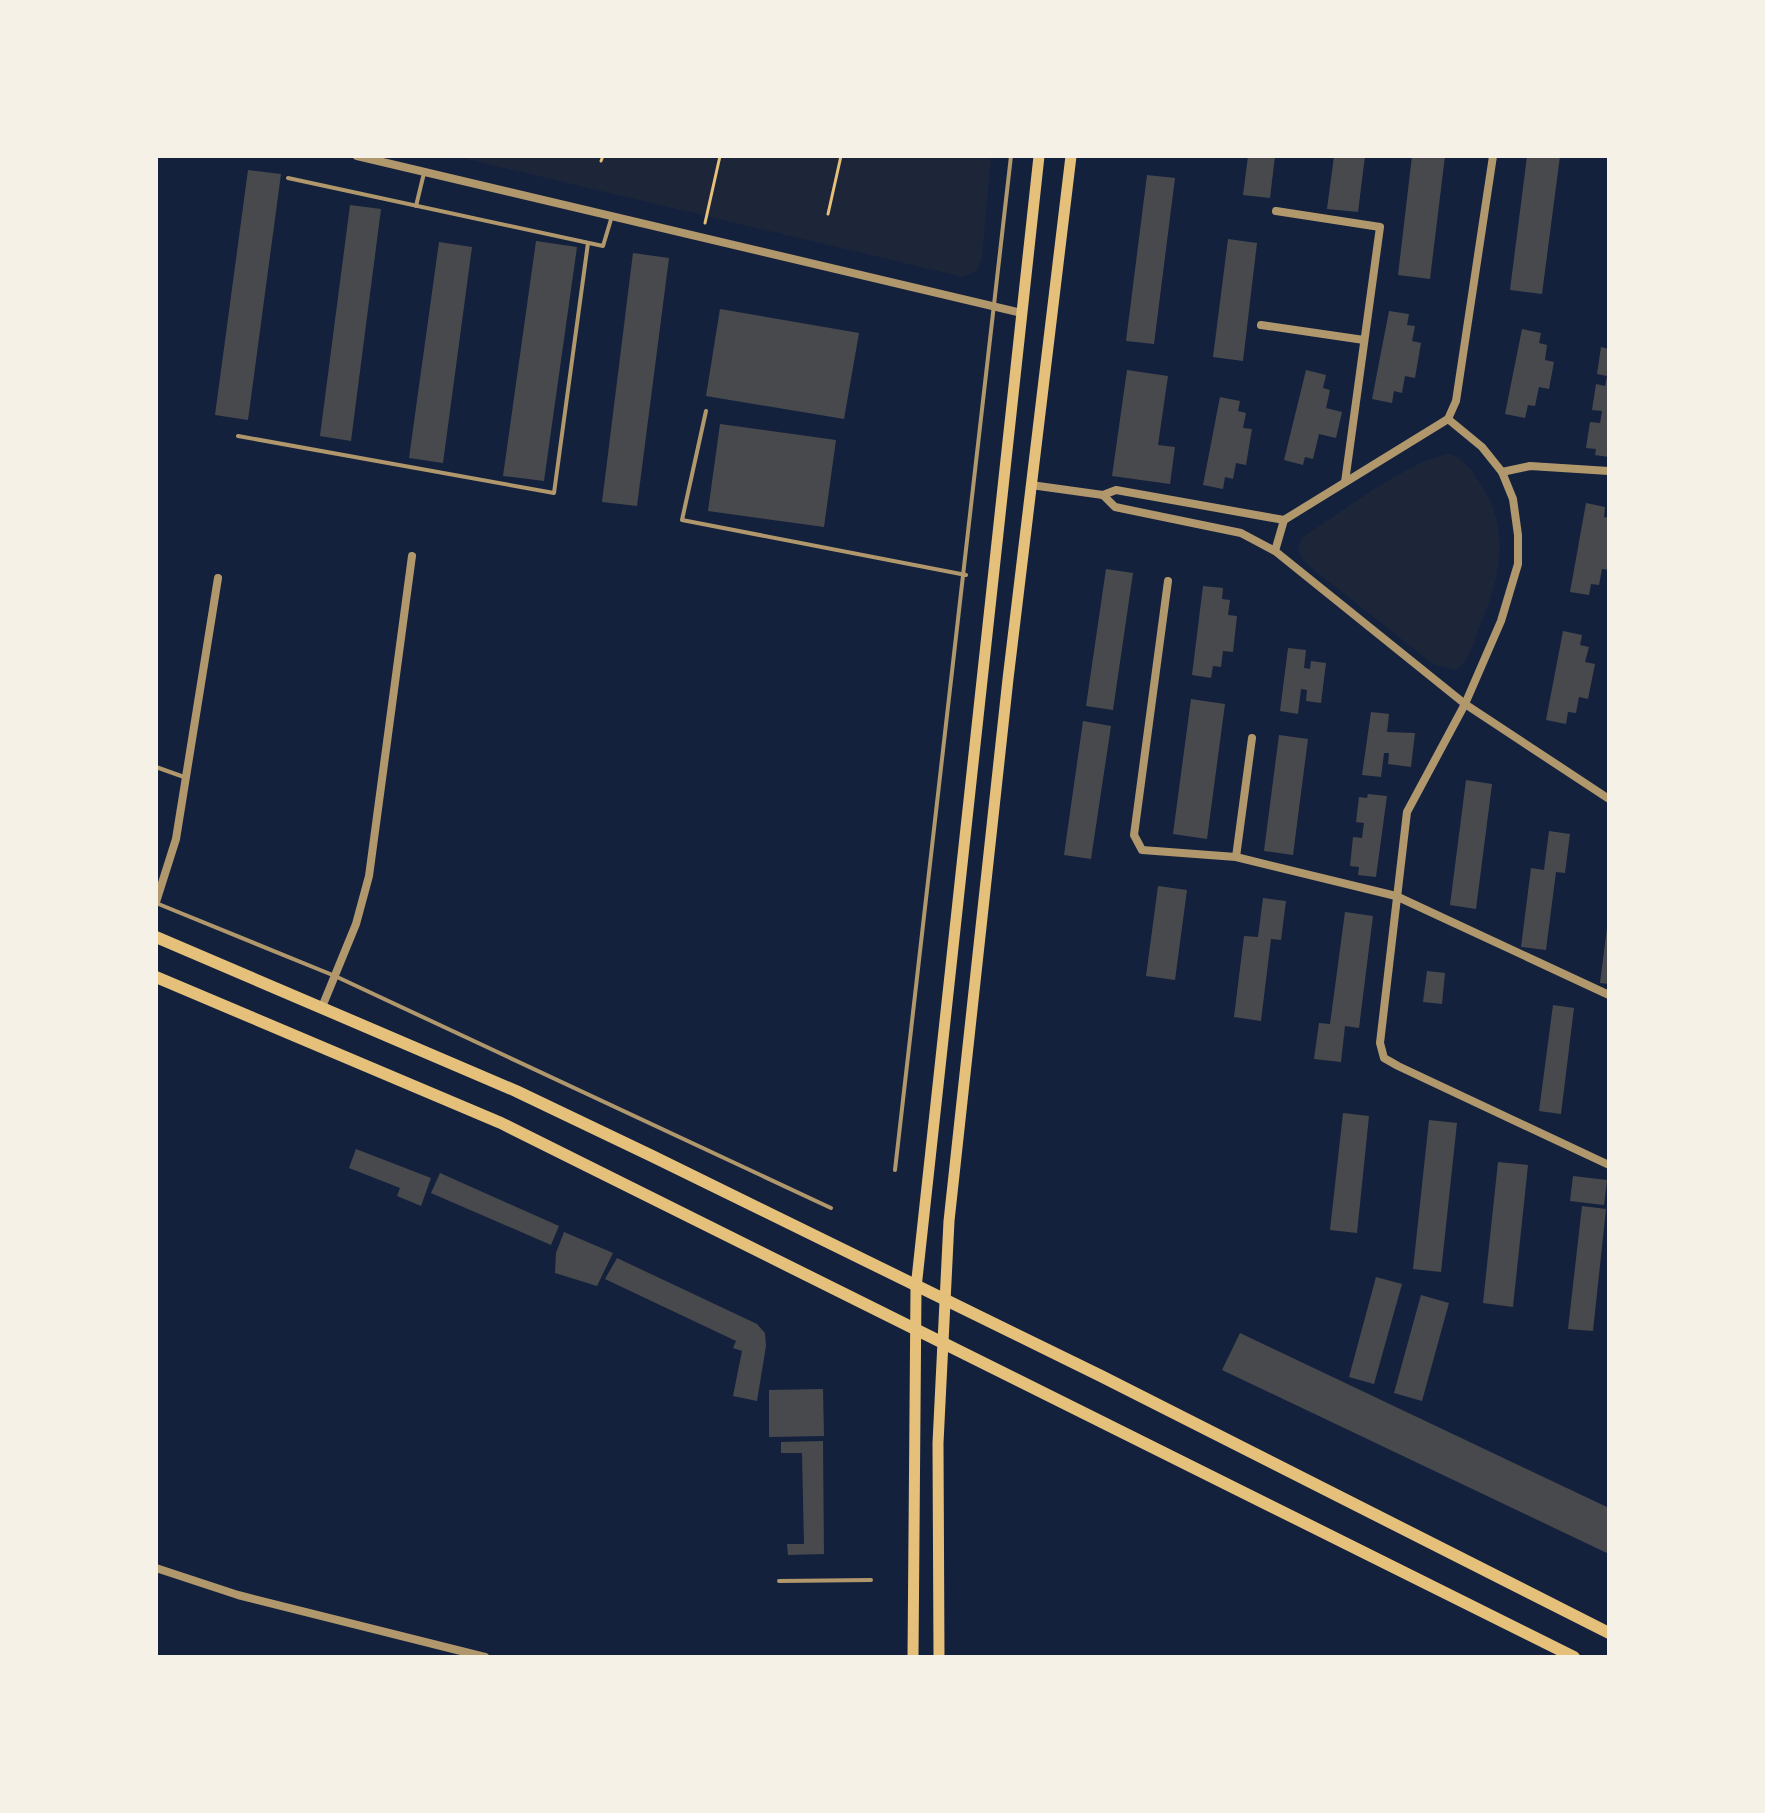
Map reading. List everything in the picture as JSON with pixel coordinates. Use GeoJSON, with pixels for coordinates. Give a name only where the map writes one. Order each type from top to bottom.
{"type":"FeatureCollection","features":[{"type":"Feature","properties":{"kind":"main road"},"geometry":{"type":"LineString","coordinates":[[913,1657],[913,1329],[916,1288],[1039,156]]}},
{"type":"Feature","properties":{"kind":"main road"},"geometry":{"type":"LineString","coordinates":[[939,1657],[941,1342],[944,1301],[978,947],[1071,156]]}},
{"type":"Feature","properties":{"kind":"main road"},"geometry":{"type":"LineString","coordinates":[[156,937],[530,1098],[1101,1376],[1609,1633]]}},
{"type":"Feature","properties":{"kind":"main road"},"geometry":{"type":"LineString","coordinates":[[156,977],[501,1123],[1574,1657]]}},
{"type":"Feature","properties":{"kind":"street"},"geometry":{"type":"LineString","coordinates":[[357,156],[1022,313]]}},
{"type":"Feature","properties":{"kind":"street"},"geometry":{"type":"LineString","coordinates":[[1275,551],[1284,520],[1448,419],[1456,401],[1493,156]]}},
{"type":"Feature","properties":{"kind":"street"},"geometry":{"type":"LineString","coordinates":[[1276,211],[1380,227],[1345,482]]}},
{"type":"Feature","properties":{"kind":"street"},"geometry":{"type":"LineString","coordinates":[[1261,325],[1364,340]]}},
{"type":"Feature","properties":{"kind":"street"},"geometry":{"type":"LineString","coordinates":[[1448,419],[1482,447],[1502,472],[1513,499],[1518,564],[1501,621],[1465,704],[1407,812],[1380,1043],[1384,1058],[1609,1165]]}},
{"type":"Feature","properties":{"kind":"street"},"geometry":{"type":"LineString","coordinates":[[1502,472],[1530,466],[1609,471]]}},
{"type":"Feature","properties":{"kind":"street"},"geometry":{"type":"LineString","coordinates":[[1031,485],[1103,495],[1116,490],[1284,520]]}},
{"type":"Feature","properties":{"kind":"street"},"geometry":{"type":"LineString","coordinates":[[1103,495],[1115,507],[1241,533],[1275,551],[1465,704],[1609,799]]}},
{"type":"Feature","properties":{"kind":"street"},"geometry":{"type":"LineString","coordinates":[[322,1007],[356,924],[369,876],[412,556]]}},
{"type":"Feature","properties":{"kind":"street"},"geometry":{"type":"LineString","coordinates":[[156,902],[176,839],[218,578]]}},
{"type":"Feature","properties":{"kind":"street"},"geometry":{"type":"LineString","coordinates":[[1168,581],[1134,835],[1136,844],[1142,850],[1236,857],[1396,896],[1609,995]]}},
{"type":"Feature","properties":{"kind":"street"},"geometry":{"type":"LineString","coordinates":[[1236,857],[1252,738]]}},
{"type":"Feature","properties":{"kind":"street"},"geometry":{"type":"LineString","coordinates":[[156,1568],[238,1595],[485,1657]]}},
{"type":"Feature","properties":{"kind":"lane"},"geometry":{"type":"LineString","coordinates":[[895,1170],[966,575],[1011,156]]}},
{"type":"Feature","properties":{"kind":"lane"},"geometry":{"type":"LineString","coordinates":[[416,206],[424,172]]}},
{"type":"Feature","properties":{"kind":"lane"},"geometry":{"type":"LineString","coordinates":[[288,178],[603,246],[612,216]]}},
{"type":"Feature","properties":{"kind":"lane"},"geometry":{"type":"LineString","coordinates":[[238,436],[554,493],[588,243]]}},
{"type":"Feature","properties":{"kind":"lane"},"geometry":{"type":"LineString","coordinates":[[706,411],[682,520],[966,575]]}},
{"type":"Feature","properties":{"kind":"lane"},"geometry":{"type":"LineString","coordinates":[[156,767],[185,778]]}},
{"type":"Feature","properties":{"kind":"lane"},"geometry":{"type":"LineString","coordinates":[[156,902],[335,976],[831,1208]]}},
{"type":"Feature","properties":{"kind":"lane"},"geometry":{"type":"LineString","coordinates":[[779,1581],[871,1580]]}},
{"type":"Feature","properties":{"kind":"path"},"geometry":{"type":"LineString","coordinates":[[702,237],[720,156]]}},
{"type":"Feature","properties":{"kind":"path"},"geometry":{"type":"LineString","coordinates":[[828,214],[841,156]]}},
{"type":"Feature","properties":{"kind":"shaded area"},"geometry":{"type":"Polygon","coordinates":[[[454,156],[991,156],[982,259],[977,270],[963,277],[454,156]]]}},
{"type":"Feature","properties":{"kind":"shaded area"},"geometry":{"type":"Polygon","coordinates":[[[1450,454],[1464,462],[1480,483],[1490,501],[1499,537],[1493,591],[1470,651],[1455,670],[1433,664],[1309,566],[1300,555],[1299,548],[1304,536],[1376,488],[1416,465],[1450,454]]]}},
{"type":"Feature","properties":{"kind":"building"},"geometry":{"type":"Polygon","coordinates":[[[1248,156],[1275,156],[1270,198],[1243,195],[1248,156]]]}},
{"type":"Feature","properties":{"kind":"building"},"geometry":{"type":"Polygon","coordinates":[[[1334,156],[1365,156],[1358,212],[1327,209],[1334,156]]]}},
{"type":"Feature","properties":{"kind":"building"},"geometry":{"type":"Polygon","coordinates":[[[1412,156],[1445,156],[1430,279],[1398,275],[1412,156]]]}},
{"type":"Feature","properties":{"kind":"building"},"geometry":{"type":"Polygon","coordinates":[[[1527,156],[1560,156],[1542,294],[1510,290],[1527,156]]]}},
{"type":"Feature","properties":{"kind":"building"},"geometry":{"type":"Polygon","coordinates":[[[248,170],[281,174],[248,420],[215,415],[248,170]]]}},
{"type":"Feature","properties":{"kind":"building"},"geometry":{"type":"Polygon","coordinates":[[[1147,175],[1175,178],[1154,344],[1126,341],[1147,175]]]}},
{"type":"Feature","properties":{"kind":"building"},"geometry":{"type":"Polygon","coordinates":[[[350,205],[381,209],[351,441],[320,436],[350,205]]]}},
{"type":"Feature","properties":{"kind":"building"},"geometry":{"type":"Polygon","coordinates":[[[1228,239],[1257,243],[1243,361],[1213,357],[1228,239]]]}},
{"type":"Feature","properties":{"kind":"building"},"geometry":{"type":"Polygon","coordinates":[[[536,241],[577,247],[544,481],[503,476],[536,241]]]}},
{"type":"Feature","properties":{"kind":"building"},"geometry":{"type":"Polygon","coordinates":[[[439,242],[472,247],[443,463],[409,458],[439,242]]]}},
{"type":"Feature","properties":{"kind":"building"},"geometry":{"type":"Polygon","coordinates":[[[633,253],[669,258],[637,506],[602,502],[633,253]]]}},
{"type":"Feature","properties":{"kind":"building"},"geometry":{"type":"Polygon","coordinates":[[[720,309],[859,333],[844,419],[706,396],[720,309]]]}},
{"type":"Feature","properties":{"kind":"building"},"geometry":{"type":"Polygon","coordinates":[[[1389,311],[1409,314],[1407,325],[1415,326],[1412,341],[1421,343],[1415,378],[1405,376],[1402,393],[1394,391],[1392,403],[1372,399],[1389,311]]]}},
{"type":"Feature","properties":{"kind":"building"},"geometry":{"type":"Polygon","coordinates":[[[1522,329],[1541,333],[1539,343],[1547,345],[1545,360],[1554,362],[1549,389],[1539,387],[1535,406],[1528,405],[1525,418],[1505,414],[1522,329]]]}},
{"type":"Feature","properties":{"kind":"building"},"geometry":{"type":"Polygon","coordinates":[[[1601,347],[1609,349],[1609,457],[1595,455],[1596,449],[1586,448],[1590,422],[1600,423],[1602,411],[1592,410],[1596,384],[1605,386],[1607,376],[1597,374],[1601,347]]]}},
{"type":"Feature","properties":{"kind":"building"},"geometry":{"type":"Polygon","coordinates":[[[1127,370],[1168,376],[1158,445],[1175,447],[1170,484],[1112,476],[1127,370]]]}},
{"type":"Feature","properties":{"kind":"building"},"geometry":{"type":"Polygon","coordinates":[[[1306,370],[1326,375],[1323,388],[1330,390],[1326,408],[1342,412],[1336,438],[1319,434],[1313,459],[1305,457],[1303,465],[1284,460],[1306,370]]]}},
{"type":"Feature","properties":{"kind":"building"},"geometry":{"type":"Polygon","coordinates":[[[1220,397],[1240,401],[1238,411],[1246,413],[1243,428],[1252,429],[1246,465],[1236,463],[1233,479],[1225,477],[1223,489],[1203,485],[1220,397]]]}},
{"type":"Feature","properties":{"kind":"building"},"geometry":{"type":"Polygon","coordinates":[[[720,424],[836,440],[824,527],[708,511],[720,424]]]}},
{"type":"Feature","properties":{"kind":"building"},"geometry":{"type":"Polygon","coordinates":[[[1586,503],[1605,507],[1604,517],[1609,518],[1609,570],[1602,569],[1599,585],[1591,584],[1589,595],[1570,592],[1586,503]]]}},
{"type":"Feature","properties":{"kind":"building"},"geometry":{"type":"Polygon","coordinates":[[[1106,569],[1133,573],[1113,710],[1086,706],[1106,569]]]}},
{"type":"Feature","properties":{"kind":"building"},"geometry":{"type":"Polygon","coordinates":[[[1203,586],[1223,588],[1222,599],[1230,600],[1228,615],[1237,616],[1233,652],[1223,651],[1221,667],[1213,666],[1211,678],[1192,675],[1203,586]]]}},
{"type":"Feature","properties":{"kind":"building"},"geometry":{"type":"Polygon","coordinates":[[[1563,631],[1582,635],[1580,645],[1589,647],[1585,662],[1595,664],[1588,699],[1579,697],[1576,713],[1568,712],[1566,724],[1546,720],[1563,631]]]}},
{"type":"Feature","properties":{"kind":"building"},"geometry":{"type":"Polygon","coordinates":[[[1288,648],[1306,650],[1304,668],[1310,669],[1311,661],[1326,663],[1321,703],[1306,701],[1307,690],[1301,689],[1298,714],[1280,711],[1288,648]]]}},
{"type":"Feature","properties":{"kind":"building"},"geometry":{"type":"Polygon","coordinates":[[[1191,699],[1225,704],[1207,839],[1173,834],[1191,699]]]}},
{"type":"Feature","properties":{"kind":"building"},"geometry":{"type":"Polygon","coordinates":[[[1371,712],[1389,714],[1387,732],[1415,733],[1411,767],[1388,764],[1389,753],[1384,753],[1381,777],[1362,775],[1371,712]]]}},
{"type":"Feature","properties":{"kind":"building"},"geometry":{"type":"Polygon","coordinates":[[[1083,721],[1111,726],[1091,859],[1064,855],[1083,721]]]}},
{"type":"Feature","properties":{"kind":"building"},"geometry":{"type":"Polygon","coordinates":[[[1279,735],[1308,739],[1293,855],[1264,851],[1279,735]]]}},
{"type":"Feature","properties":{"kind":"building"},"geometry":{"type":"Polygon","coordinates":[[[1466,780],[1492,784],[1476,909],[1450,905],[1466,780]]]}},
{"type":"Feature","properties":{"kind":"building"},"geometry":{"type":"Polygon","coordinates":[[[1368,794],[1387,796],[1376,877],[1358,875],[1359,867],[1350,866],[1353,837],[1362,838],[1364,823],[1356,822],[1359,797],[1367,798],[1368,794]]]}},
{"type":"Feature","properties":{"kind":"building"},"geometry":{"type":"Polygon","coordinates":[[[1549,831],[1570,834],[1565,873],[1556,872],[1546,950],[1521,947],[1531,868],[1544,870],[1549,831]]]}},
{"type":"Feature","properties":{"kind":"building"},"geometry":{"type":"Polygon","coordinates":[[[1158,886],[1187,890],[1175,980],[1146,976],[1158,886]]]}},
{"type":"Feature","properties":{"kind":"building"},"geometry":{"type":"Polygon","coordinates":[[[1263,898],[1286,901],[1281,940],[1271,939],[1261,1021],[1234,1017],[1244,936],[1258,937],[1263,898]]]}},
{"type":"Feature","properties":{"kind":"building"},"geometry":{"type":"Polygon","coordinates":[[[1345,912],[1373,916],[1359,1028],[1345,1026],[1341,1062],[1314,1059],[1319,1023],[1330,1024],[1345,912]]]}},
{"type":"Feature","properties":{"kind":"building"},"geometry":{"type":"Polygon","coordinates":[[[1609,929],[1609,984],[1600,983],[1609,929]]]}},
{"type":"Feature","properties":{"kind":"building"},"geometry":{"type":"Polygon","coordinates":[[[1427,971],[1445,973],[1442,1004],[1423,1002],[1427,971]]]}},
{"type":"Feature","properties":{"kind":"building"},"geometry":{"type":"Polygon","coordinates":[[[1553,1005],[1574,1008],[1561,1114],[1539,1111],[1553,1005]]]}},
{"type":"Feature","properties":{"kind":"building"},"geometry":{"type":"Polygon","coordinates":[[[1343,1113],[1369,1116],[1357,1233],[1330,1230],[1343,1113]]]}},
{"type":"Feature","properties":{"kind":"building"},"geometry":{"type":"Polygon","coordinates":[[[1429,1120],[1457,1123],[1441,1272],[1413,1269],[1429,1120]]]}},
{"type":"Feature","properties":{"kind":"building"},"geometry":{"type":"Polygon","coordinates":[[[356,1149],[431,1178],[421,1206],[397,1196],[400,1188],[349,1168],[356,1149]]]}},
{"type":"Feature","properties":{"kind":"building"},"geometry":{"type":"Polygon","coordinates":[[[1498,1162],[1528,1165],[1513,1307],[1483,1303],[1498,1162]]]}},
{"type":"Feature","properties":{"kind":"building"},"geometry":{"type":"Polygon","coordinates":[[[440,1173],[559,1226],[551,1245],[431,1193],[440,1173]]]}},
{"type":"Feature","properties":{"kind":"building"},"geometry":{"type":"Polygon","coordinates":[[[1573,1176],[1607,1180],[1604,1205],[1570,1201],[1573,1176]]]}},
{"type":"Feature","properties":{"kind":"building"},"geometry":{"type":"Polygon","coordinates":[[[1582,1206],[1606,1209],[1593,1331],[1568,1329],[1582,1206]]]}},
{"type":"Feature","properties":{"kind":"building"},"geometry":{"type":"Polygon","coordinates":[[[564,1232],[613,1253],[597,1286],[555,1273],[556,1253],[564,1232]]]}},
{"type":"Feature","properties":{"kind":"building"},"geometry":{"type":"Polygon","coordinates":[[[617,1258],[757,1324],[765,1333],[766,1346],[757,1401],[733,1396],[742,1351],[733,1348],[736,1341],[605,1279],[617,1258]]]}},
{"type":"Feature","properties":{"kind":"building"},"geometry":{"type":"Polygon","coordinates":[[[1376,1277],[1402,1284],[1374,1384],[1349,1377],[1376,1277]]]}},
{"type":"Feature","properties":{"kind":"building"},"geometry":{"type":"Polygon","coordinates":[[[1421,1295],[1449,1303],[1422,1401],[1394,1393],[1421,1295]]]}},
{"type":"Feature","properties":{"kind":"building"},"geometry":{"type":"Polygon","coordinates":[[[1240,1333],[1609,1508],[1609,1554],[1222,1370],[1240,1333]]]}},
{"type":"Feature","properties":{"kind":"building"},"geometry":{"type":"Polygon","coordinates":[[[823,1389],[824,1436],[769,1437],[769,1390],[823,1389]]]}},
{"type":"Feature","properties":{"kind":"building"},"geometry":{"type":"Polygon","coordinates":[[[823,1441],[824,1554],[788,1555],[787,1544],[804,1544],[802,1453],[781,1453],[781,1442],[823,1441]]]}}]}
